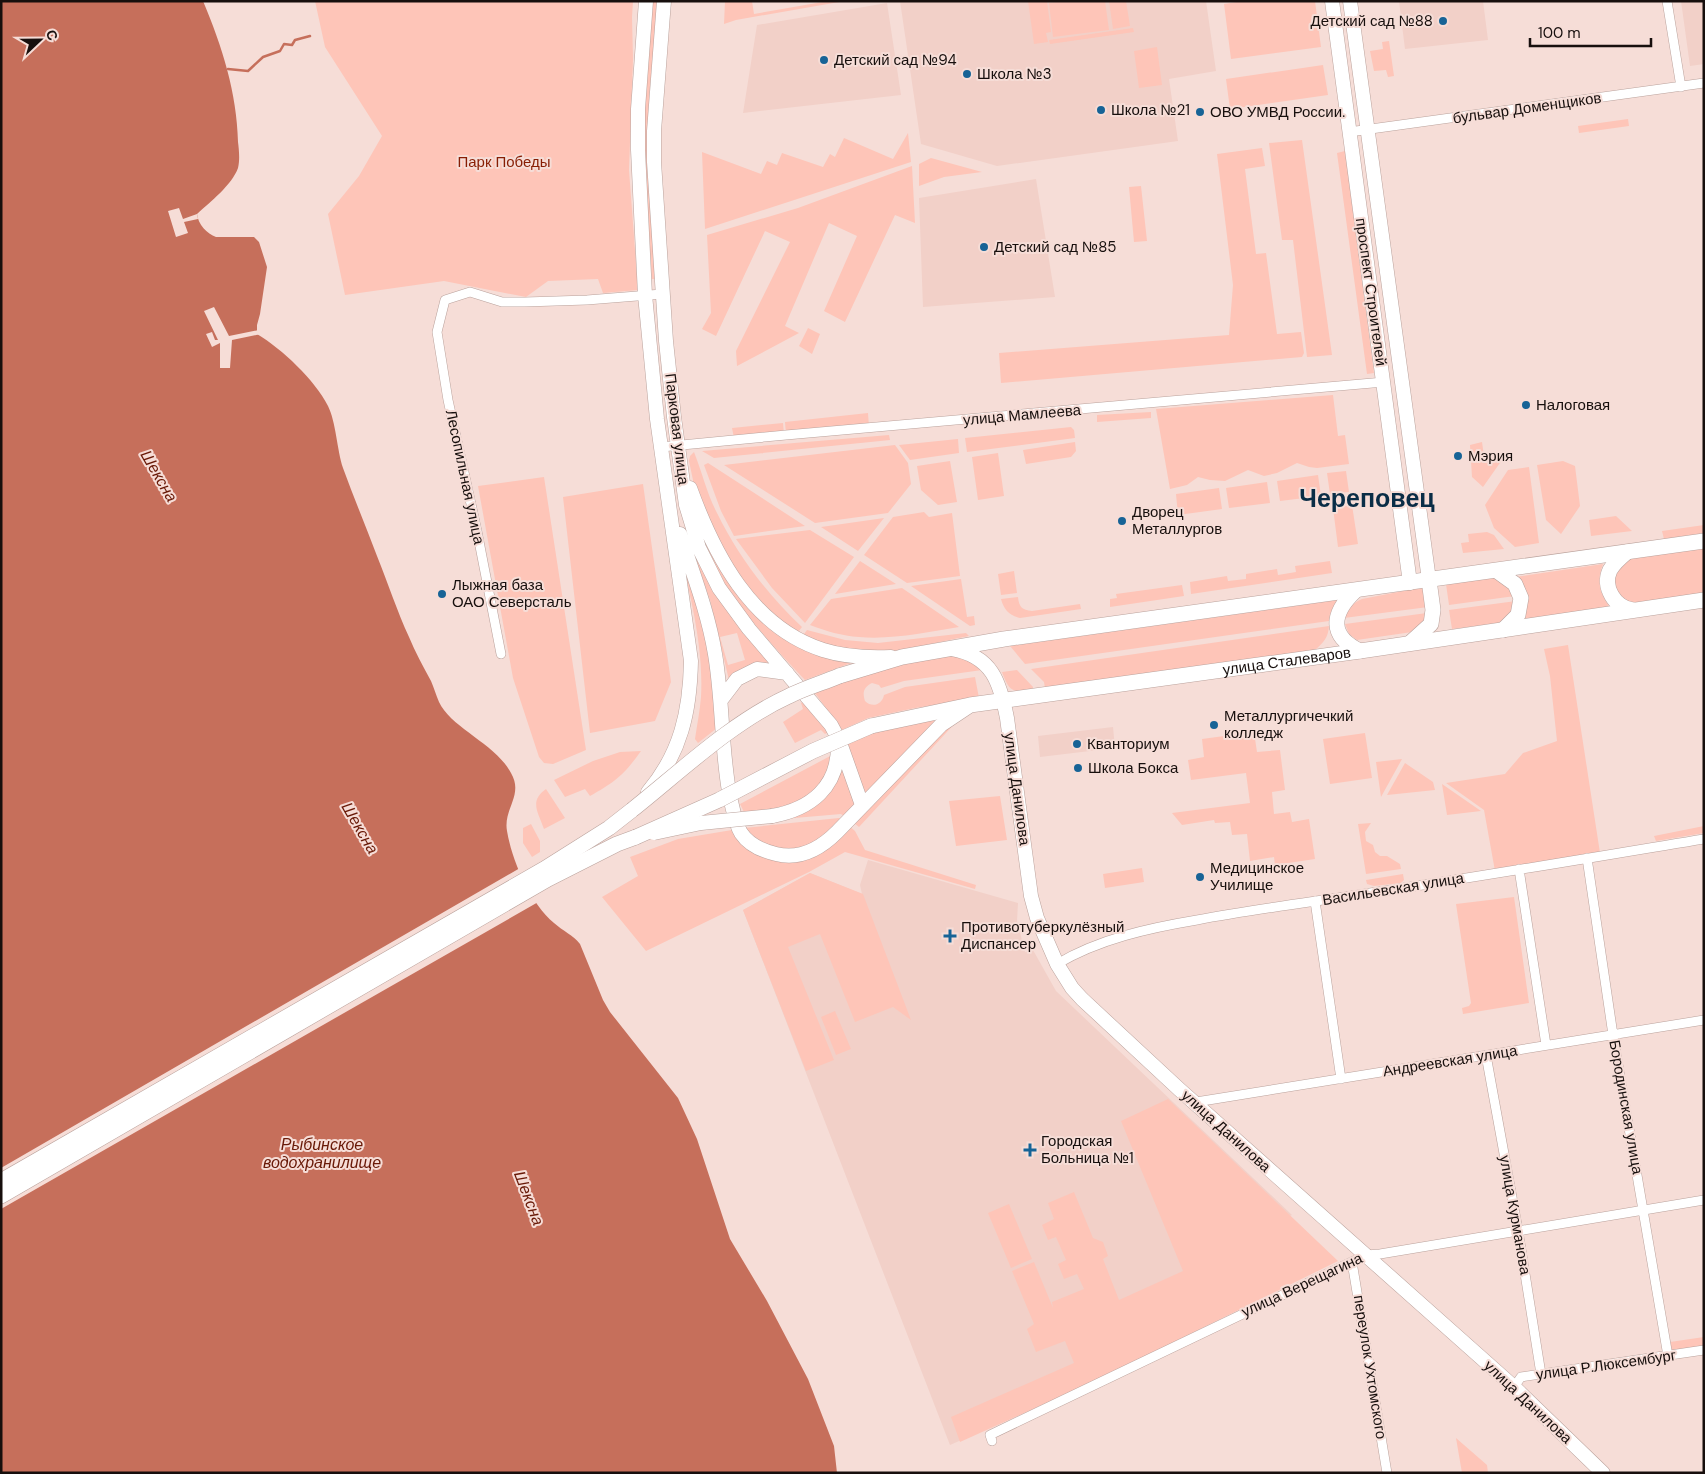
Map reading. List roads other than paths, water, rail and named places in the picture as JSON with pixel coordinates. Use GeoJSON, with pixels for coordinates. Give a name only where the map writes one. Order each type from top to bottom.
{"type":"FeatureCollection","features":[{"type":"Feature","properties":{"kind":"main road","name":"Парковая улица"},"geometry":{"type":"LineString","coordinates":[[646,1],[638,109],[638,142],[645,295],[668,495]]}},
{"type":"Feature","properties":{"kind":"main road","name":"Парковая улица"},"geometry":{"type":"LineString","coordinates":[[664,1],[654,131],[662,294],[678,450],[686,505],[709,570],[732,606],[787,674],[822,713],[834,731],[862,805]]}},
{"type":"Feature","properties":{"kind":"main road","name":"проспект Строителей"},"geometry":{"type":"LineString","coordinates":[[1332,1],[1410,583]]}},
{"type":"Feature","properties":{"kind":"main road","name":"проспект Строителей"},"geometry":{"type":"LineString","coordinates":[[1350,1],[1428,580]]}},
{"type":"Feature","properties":{"kind":"main road"},"geometry":{"type":"LineString","coordinates":[[678,450],[696,504],[713,543],[728,571],[768,619],[803,643],[824,651],[871,658],[902,657]]}},
{"type":"Feature","properties":{"kind":"main road"},"geometry":{"type":"LineString","coordinates":[[632,810],[656,782],[675,750],[687,711],[690,691],[691,661],[668,495]]}},
{"type":"Feature","properties":{"kind":"main road"},"geometry":{"type":"LineString","coordinates":[[668,495],[706,612],[713,641],[721,700],[724,757],[729,790],[737,825],[748,841],[768,852],[778,855],[800,855],[819,847],[941,726],[970,705]]}},
{"type":"Feature","properties":{"kind":"main road"},"geometry":{"type":"LineString","coordinates":[[1,1181],[544,869],[608,828],[753,716],[789,696],[839,676],[902,657],[948,648],[1092,626],[1355,591],[1704,541]]}},
{"type":"Feature","properties":{"kind":"main road"},"geometry":{"type":"LineString","coordinates":[[1627,552],[1616,561],[1609,571],[1608,586],[1616,602],[1625,609],[1636,610]]}},
{"type":"Feature","properties":{"kind":"main road"},"geometry":{"type":"LineString","coordinates":[[1497,571],[1514,584],[1521,598],[1518,615],[1503,630]]}},
{"type":"Feature","properties":{"kind":"main road"},"geometry":{"type":"LineString","coordinates":[[1409,644],[1431,624],[1432,610],[1428,580]]}},
{"type":"Feature","properties":{"kind":"main road"},"geometry":{"type":"LineString","coordinates":[[1355,591],[1340,608],[1337,622],[1338,630],[1344,642],[1360,651]]}},
{"type":"Feature","properties":{"kind":"main road","name":"улица Сталеваров"},"geometry":{"type":"LineString","coordinates":[[1,1196],[548,879],[617,844],[703,808],[813,751],[871,726],[970,705],[1409,644],[1704,600]]}},
{"type":"Feature","properties":{"kind":"main road","name":"улица Данилова"},"geometry":{"type":"LineString","coordinates":[[948,648],[972,654],[986,664],[996,679],[1004,701],[1031,896],[1037,918],[1057,964],[1072,988],[1196,1102],[1514,1387],[1603,1473]]}},
{"type":"Feature","properties":{"kind":"main road"},"geometry":{"type":"LineString","coordinates":[[721,700],[737,679],[757,669],[787,674]]}},
{"type":"Feature","properties":{"kind":"main road"},"geometry":{"type":"LineString","coordinates":[[636,837],[701,823],[772,816],[802,806],[815,798],[826,787],[833,776],[838,756],[838,746],[834,731]]}},
{"type":"Feature","properties":{"kind":"street"},"geometry":{"type":"LineString","coordinates":[[1667,1],[1681,87]]}},
{"type":"Feature","properties":{"kind":"street","name":"бульвар Доменщиков"},"geometry":{"type":"LineString","coordinates":[[1349,132],[1704,84]]}},
{"type":"Feature","properties":{"kind":"street","name":"Лесопильная улица"},"geometry":{"type":"LineString","coordinates":[[501,654],[477,531],[448,400],[437,332],[445,300],[470,292],[502,302],[586,300],[645,295]]}},
{"type":"Feature","properties":{"kind":"street"},"geometry":{"type":"LineString","coordinates":[[645,295],[662,294]]}},
{"type":"Feature","properties":{"kind":"street","name":"улица Мамлеева"},"geometry":{"type":"LineString","coordinates":[[662,447],[678,450],[786,435],[1384,382]]}},
{"type":"Feature","properties":{"kind":"street","name":"Васильевская улица"},"geometry":{"type":"LineString","coordinates":[[1057,964],[1070,956],[1096,946],[1161,926],[1704,839]]}},
{"type":"Feature","properties":{"kind":"street","name":"Бородинская улица"},"geometry":{"type":"LineString","coordinates":[[1587,858],[1614,1035],[1668,1356]]}},
{"type":"Feature","properties":{"kind":"street"},"geometry":{"type":"LineString","coordinates":[[1519,869],[1546,1045]]}},
{"type":"Feature","properties":{"kind":"street"},"geometry":{"type":"LineString","coordinates":[[1315,902],[1341,1079]]}},
{"type":"Feature","properties":{"kind":"street","name":"Андреевская улица"},"geometry":{"type":"LineString","coordinates":[[1196,1102],[1704,1020]]}},
{"type":"Feature","properties":{"kind":"street","name":"улица Курманова"},"geometry":{"type":"LineString","coordinates":[[1486,1056],[1518,1230],[1541,1374]]}},
{"type":"Feature","properties":{"kind":"street","name":"улица Верещагина"},"geometry":{"type":"LineString","coordinates":[[992,1441],[990,1435],[1366,1254],[1380,1254],[1704,1200]]}},
{"type":"Feature","properties":{"kind":"street","name":"переулок Ухтомского"},"geometry":{"type":"LineString","coordinates":[[1352,1262],[1387,1473]]}},
{"type":"Feature","properties":{"kind":"street","name":"улица Р.Люксембург"},"geometry":{"type":"LineString","coordinates":[[1514,1387],[1521,1377],[1704,1350]]}},
{"type":"Feature","properties":{"kind":"water","name":"Рыбинское водохранилище"},"geometry":{"type":"Polygon","coordinates":[[[1,1],[203,1],[227,70],[235,106],[239,158],[238,168],[231,181],[197,214],[199,221],[206,231],[213,236],[254,237],[259,242],[267,267],[257,334],[277,348],[297,366],[315,386],[328,406],[347,479],[400,617],[439,702],[453,720],[495,753],[511,773],[515,788],[508,816],[507,831],[509,843],[523,881],[545,915],[580,944],[603,1000],[610,1012],[678,1098],[697,1139],[730,1239],[767,1301],[808,1379],[834,1446],[837,1473],[1,1473],[1,1]]]}},
{"type":"Feature","properties":{"kind":"waterway"},"geometry":{"type":"LineString","coordinates":[[228,69],[248,71],[263,57],[280,51],[284,44],[292,45],[295,40],[310,36]]}},
{"type":"Feature","properties":{"kind":"place","name":"Детский сад №88"},"geometry":{"type":"Point","coordinates":[1443,21]}},
{"type":"Feature","properties":{"kind":"place","name":"Детский сад №94"},"geometry":{"type":"Point","coordinates":[824,60]}},
{"type":"Feature","properties":{"kind":"place","name":"Школа №3"},"geometry":{"type":"Point","coordinates":[967,74]}},
{"type":"Feature","properties":{"kind":"place","name":"Школа №21"},"geometry":{"type":"Point","coordinates":[1101,110]}},
{"type":"Feature","properties":{"kind":"place","name":"ОВО УМВД России."},"geometry":{"type":"Point","coordinates":[1200,112]}},
{"type":"Feature","properties":{"kind":"place","name":"Детский сад №85"},"geometry":{"type":"Point","coordinates":[984,247]}},
{"type":"Feature","properties":{"kind":"place","name":"Налоговая"},"geometry":{"type":"Point","coordinates":[1526,405]}},
{"type":"Feature","properties":{"kind":"place","name":"Мэрия"},"geometry":{"type":"Point","coordinates":[1458,456]}},
{"type":"Feature","properties":{"kind":"place","name":"Дворец Металлургов"},"geometry":{"type":"Point","coordinates":[1122,521]}},
{"type":"Feature","properties":{"kind":"place","name":"Лыжная база ОАО Северсталь"},"geometry":{"type":"Point","coordinates":[442,594]}},
{"type":"Feature","properties":{"kind":"place","name":"Металлургичечкий колледж"},"geometry":{"type":"Point","coordinates":[1214,725]}},
{"type":"Feature","properties":{"kind":"place","name":"Кванториум"},"geometry":{"type":"Point","coordinates":[1077,744]}},
{"type":"Feature","properties":{"kind":"place","name":"Школа Бокса"},"geometry":{"type":"Point","coordinates":[1078,768]}},
{"type":"Feature","properties":{"kind":"place","name":"Медицинское Училище"},"geometry":{"type":"Point","coordinates":[1200,877]}},
{"type":"Feature","properties":{"kind":"place","name":"Противотуберкулёзный Диспансер"},"geometry":{"type":"Point","coordinates":[950,936]}},
{"type":"Feature","properties":{"kind":"place","name":"Городская Больница №1"},"geometry":{"type":"Point","coordinates":[1030,1150]}},
{"type":"Feature","properties":{"kind":"district","name":"Череповец"},"geometry":{"type":"Point","coordinates":[1367,498]}},
{"type":"Feature","properties":{"kind":"park label","name":"Парк Победы"},"geometry":{"type":"Point","coordinates":[504,162]}},
{"type":"Feature","properties":{"kind":"water label","name":"Шексна"},"geometry":{"type":"Point","coordinates":[159,476]}},
{"type":"Feature","properties":{"kind":"water label","name":"Шексна"},"geometry":{"type":"Point","coordinates":[360,828]}},
{"type":"Feature","properties":{"kind":"water label","name":"Шексна"},"geometry":{"type":"Point","coordinates":[529,1198]}}]}
